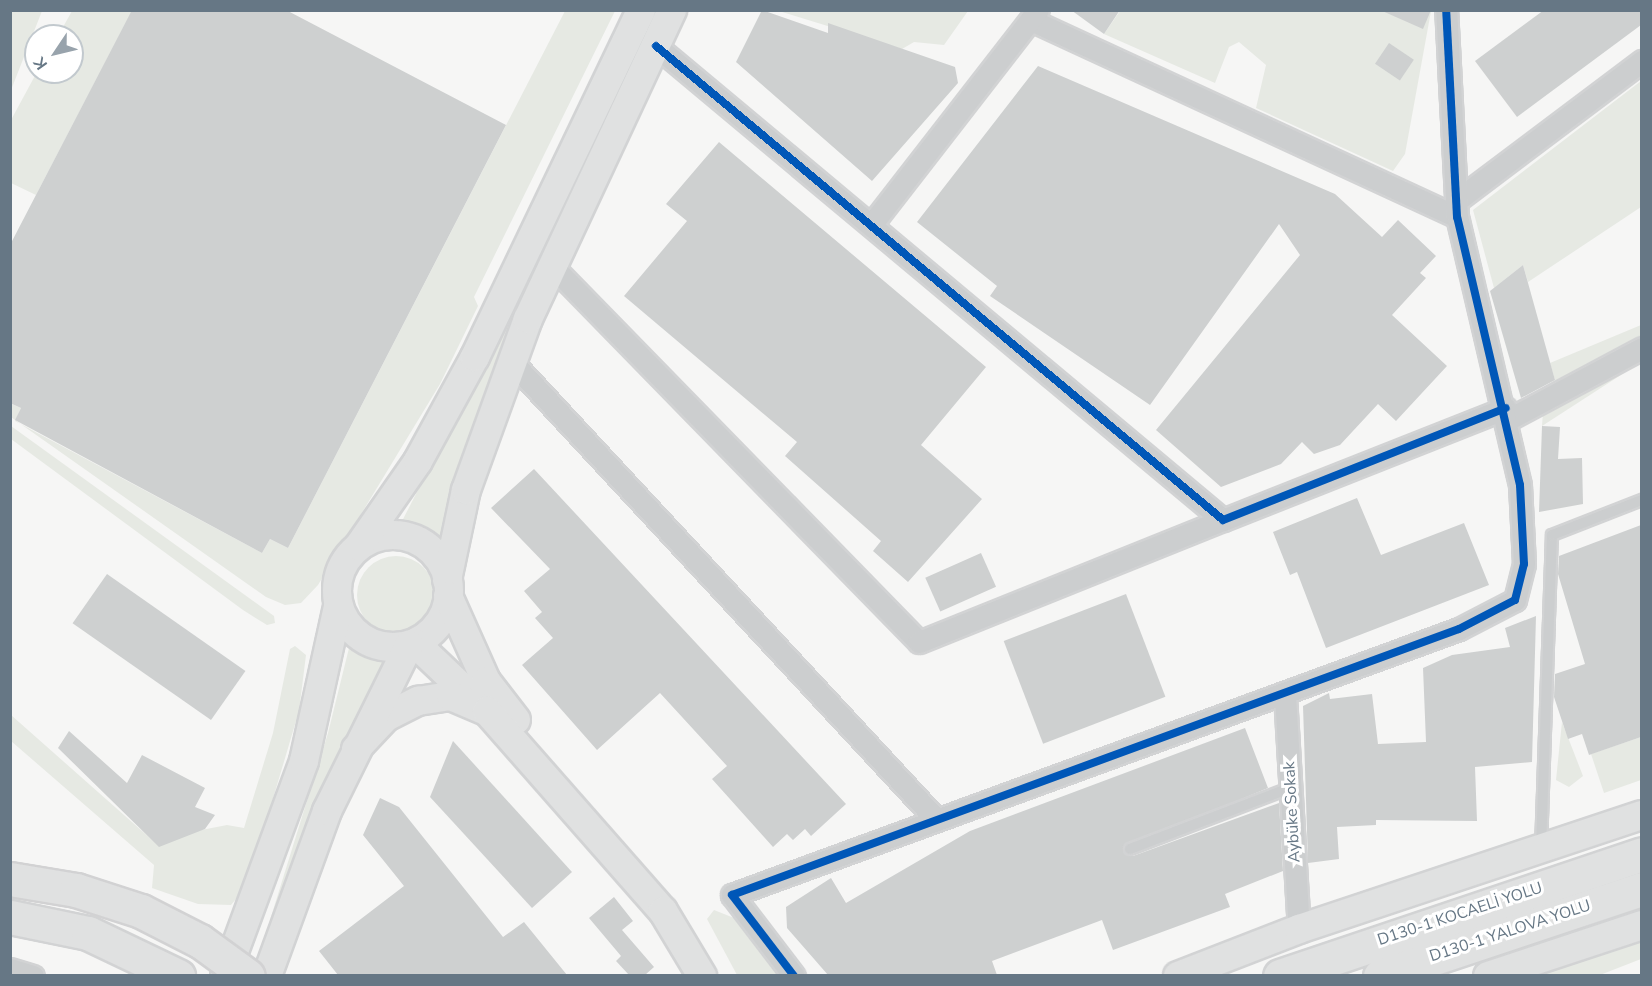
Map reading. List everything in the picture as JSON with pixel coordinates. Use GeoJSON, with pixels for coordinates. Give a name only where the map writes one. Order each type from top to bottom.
{"type":"FeatureCollection","features":[{"type":"Feature","properties":{"kind":"highway","name":"D130-1 KOCAELİ YOLU"},"geometry":{"type":"LineString","coordinates":[[1280,975],[1641,854]]}},
{"type":"Feature","properties":{"kind":"highway"},"geometry":{"type":"LineString","coordinates":[[10,879],[76,890],[141,911],[200,941],[230,971]]}},
{"type":"Feature","properties":{"kind":"highway","name":"D130-1 YALOVA YOLU"},"geometry":{"type":"LineString","coordinates":[[1380,975],[1641,889]]}},
{"type":"Feature","properties":{"kind":"highway"},"geometry":{"type":"LineString","coordinates":[[10,917],[98,937],[178,975]]}},
{"type":"Feature","properties":{"kind":"main road"},"geometry":{"type":"LineString","coordinates":[[230,971],[304,761],[338,606],[340,573],[418,461],[475,357],[641,10]]}},
{"type":"Feature","properties":{"kind":"main road"},"geometry":{"type":"LineString","coordinates":[[267,975],[327,811],[356,748],[412,644],[436,627],[448,588],[466,490],[512,362],[553,267],[672,10]]}},
{"type":"Feature","properties":{"kind":"main road"},"geometry":{"type":"LineString","coordinates":[[359,546],[385,536],[412,539],[429,548],[497,698],[674,898],[717,975]]}},
{"type":"Feature","properties":{"kind":"main road"},"geometry":{"type":"LineString","coordinates":[[338,606],[358,636],[374,644],[412,644],[486,711],[663,910],[702,975]]}},
{"type":"Feature","properties":{"kind":"main road"},"geometry":{"type":"LineString","coordinates":[[356,748],[386,717],[418,700],[451,696],[486,711]]}},
{"type":"Feature","properties":{"kind":"main road"},"geometry":{"type":"LineString","coordinates":[[1178,975],[1299,929],[1641,815]]}},
{"type":"Feature","properties":{"kind":"main road"},"geometry":{"type":"LineString","coordinates":[[1488,975],[1641,925]]}},
{"type":"Feature","properties":{"kind":"street"},"geometry":{"type":"LineString","coordinates":[[794,975],[732,895],[934,818],[1285,695],[1468,625],[1515,600],[1524,564],[1520,485],[1508,414],[1457,209],[1446,10]]}},
{"type":"Feature","properties":{"kind":"street"},"geometry":{"type":"LineString","coordinates":[[871,225],[1035,15],[1457,209]]}},
{"type":"Feature","properties":{"kind":"street"},"geometry":{"type":"LineString","coordinates":[[656,46],[1223,520]]}},
{"type":"Feature","properties":{"kind":"street"},"geometry":{"type":"LineString","coordinates":[[1457,209],[1641,61]]}},
{"type":"Feature","properties":{"kind":"street"},"geometry":{"type":"LineString","coordinates":[[553,267],[919,642],[1223,520],[1508,414],[1641,348]]}},
{"type":"Feature","properties":{"kind":"street"},"geometry":{"type":"LineString","coordinates":[[512,362],[934,818]]}},
{"type":"Feature","properties":{"kind":"street","name":"Aybüke Sokak"},"geometry":{"type":"LineString","coordinates":[[1285,695],[1299,929]]}},
{"type":"Feature","properties":{"kind":"street"},"geometry":{"type":"LineString","coordinates":[[10,969],[33,975]]}},
{"type":"Feature","properties":{"kind":"lane"},"geometry":{"type":"LineString","coordinates":[[1541,848],[1552,535],[1641,500]]}},
{"type":"Feature","properties":{"kind":"lane"},"geometry":{"type":"LineString","coordinates":[[1130,849],[1290,788]]}},
{"type":"Feature","properties":{"kind":"shaded area"},"geometry":{"type":"Polygon","coordinates":[[[10,11],[42,11],[37,24],[24,24],[24,57],[11,90],[10,11]]]}},
{"type":"Feature","properties":{"kind":"shaded area"},"geometry":{"type":"Polygon","coordinates":[[[72,11],[132,11],[36,195],[11,183],[11,120],[30,84],[84,84],[84,24],[65,24],[72,11]]]}},
{"type":"Feature","properties":{"kind":"shaded area"},"geometry":{"type":"Polygon","coordinates":[[[565,11],[615,11],[474,297],[478,306],[440,384],[318,585],[301,603],[285,605],[266,597],[21,424],[262,553],[270,539],[288,548],[565,11]]]}},
{"type":"Feature","properties":{"kind":"shaded area"},"geometry":{"type":"Polygon","coordinates":[[[779,11],[968,11],[944,45],[914,42],[902,49],[779,11]]]}},
{"type":"Feature","properties":{"kind":"shaded area"},"geometry":{"type":"Polygon","coordinates":[[[1120,11],[1431,11],[1405,154],[1393,171],[1256,108],[1266,65],[1239,42],[1229,47],[1215,83],[1104,34],[1120,11]]]}},
{"type":"Feature","properties":{"kind":"shaded area"},"geometry":{"type":"Polygon","coordinates":[[[1641,81],[1641,207],[1528,282],[1523,265],[1494,288],[1473,210],[1641,81]]]}},
{"type":"Feature","properties":{"kind":"shaded area"},"geometry":{"type":"Polygon","coordinates":[[[575,184],[446,545],[399,527],[575,184]]]}},
{"type":"Feature","properties":{"kind":"shaded area"},"geometry":{"type":"Polygon","coordinates":[[[1641,325],[1641,338],[1538,391],[1555,380],[1550,363],[1641,325]]]}},
{"type":"Feature","properties":{"kind":"shaded area"},"geometry":{"type":"Polygon","coordinates":[[[1641,357],[1641,362],[1542,426],[1543,412],[1641,357]]]}},
{"type":"Feature","properties":{"kind":"shaded area"},"geometry":{"type":"Polygon","coordinates":[[[10,403],[21,408],[15,420],[11,417],[10,403]]]}},
{"type":"Feature","properties":{"kind":"shaded area"},"geometry":{"type":"Polygon","coordinates":[[[11,426],[274,616],[275,623],[267,625],[243,610],[11,439],[11,426]]]}},
{"type":"Feature","properties":{"kind":"shaded area"},"geometry":{"type":"Polygon","coordinates":[[[396,556],[411,559],[424,567],[432,580],[435,595],[432,610],[424,623],[411,631],[396,634],[381,631],[368,623],[360,610],[357,595],[360,580],[368,567],[381,559],[396,556]]]}},
{"type":"Feature","properties":{"kind":"shaded area"},"geometry":{"type":"Polygon","coordinates":[[[350,644],[386,660],[270,920],[328,733],[350,644]]]}},
{"type":"Feature","properties":{"kind":"shaded area"},"geometry":{"type":"Polygon","coordinates":[[[295,646],[306,655],[299,711],[247,886],[231,905],[198,904],[152,888],[154,865],[11,741],[11,715],[159,846],[181,834],[227,825],[244,828],[273,733],[290,649],[295,646]]]}},
{"type":"Feature","properties":{"kind":"shaded area"},"geometry":{"type":"Polygon","coordinates":[[[1562,722],[1583,776],[1569,787],[1556,780],[1562,722]]]}},
{"type":"Feature","properties":{"kind":"shaded area"},"geometry":{"type":"Polygon","coordinates":[[[1641,737],[1641,780],[1604,793],[1591,754],[1641,737]]]}},
{"type":"Feature","properties":{"kind":"shaded area"},"geometry":{"type":"Polygon","coordinates":[[[714,910],[734,918],[783,975],[737,975],[707,919],[714,910]]]}},
{"type":"Feature","properties":{"kind":"shaded area"},"geometry":{"type":"Polygon","coordinates":[[[1641,940],[1641,959],[1600,975],[1532,976],[1641,940]]]}},
{"type":"Feature","properties":{"kind":"building"},"geometry":{"type":"Polygon","coordinates":[[[132,10],[286,10],[506,125],[288,548],[270,539],[262,553],[15,420],[21,408],[10,403],[10,245],[132,10]]]}},
{"type":"Feature","properties":{"kind":"building"},"geometry":{"type":"Polygon","coordinates":[[[762,10],[828,33],[828,23],[955,67],[958,83],[872,181],[736,62],[762,10]]]}},
{"type":"Feature","properties":{"kind":"building"},"geometry":{"type":"Polygon","coordinates":[[[1071,10],[1120,10],[1104,34],[1071,10]]]}},
{"type":"Feature","properties":{"kind":"building"},"geometry":{"type":"Polygon","coordinates":[[[1380,10],[1431,10],[1423,29],[1380,10]]]}},
{"type":"Feature","properties":{"kind":"building"},"geometry":{"type":"Polygon","coordinates":[[[1544,10],[1641,10],[1641,25],[1517,117],[1475,61],[1544,10]]]}},
{"type":"Feature","properties":{"kind":"building"},"geometry":{"type":"Polygon","coordinates":[[[1389,43],[1414,60],[1400,81],[1375,64],[1389,43]]]}},
{"type":"Feature","properties":{"kind":"building"},"geometry":{"type":"Polygon","coordinates":[[[1038,66],[1335,194],[1382,237],[1398,220],[1436,256],[1420,273],[1426,278],[1392,315],[1447,366],[1396,421],[1378,404],[1340,445],[1314,454],[1302,442],[1281,464],[1221,487],[1156,430],[1300,255],[1279,224],[1150,405],[990,296],[997,286],[917,222],[1038,66]]]}},
{"type":"Feature","properties":{"kind":"building"},"geometry":{"type":"Polygon","coordinates":[[[719,142],[986,367],[921,445],[982,499],[908,582],[873,551],[881,541],[785,456],[797,442],[624,296],[687,221],[666,204],[719,142]]]}},
{"type":"Feature","properties":{"kind":"building"},"geometry":{"type":"Polygon","coordinates":[[[1523,265],[1555,380],[1521,398],[1490,291],[1523,265]]]}},
{"type":"Feature","properties":{"kind":"building"},"geometry":{"type":"Polygon","coordinates":[[[1542,426],[1560,427],[1558,459],[1582,458],[1583,504],[1539,512],[1542,426]]]}},
{"type":"Feature","properties":{"kind":"building"},"geometry":{"type":"Polygon","coordinates":[[[534,469],[846,804],[811,836],[805,829],[793,840],[787,834],[773,847],[712,779],[727,766],[660,693],[597,750],[522,665],[553,638],[535,618],[542,612],[524,591],[550,569],[491,508],[534,469]]]}},
{"type":"Feature","properties":{"kind":"building"},"geometry":{"type":"Polygon","coordinates":[[[1357,498],[1381,555],[1464,523],[1489,585],[1326,648],[1297,572],[1290,575],[1273,532],[1357,498]]]}},
{"type":"Feature","properties":{"kind":"building"},"geometry":{"type":"Polygon","coordinates":[[[1641,525],[1641,737],[1589,755],[1582,734],[1568,739],[1554,697],[1555,674],[1585,664],[1558,574],[1559,556],[1641,525]]]}},
{"type":"Feature","properties":{"kind":"building"},"geometry":{"type":"Polygon","coordinates":[[[981,553],[996,587],[940,612],[925,578],[981,553]]]}},
{"type":"Feature","properties":{"kind":"building"},"geometry":{"type":"Polygon","coordinates":[[[107,574],[245,671],[211,720],[73,623],[107,574]]]}},
{"type":"Feature","properties":{"kind":"building"},"geometry":{"type":"Polygon","coordinates":[[[1126,594],[1165,697],[1043,744],[1004,641],[1126,594]]]}},
{"type":"Feature","properties":{"kind":"building"},"geometry":{"type":"Polygon","coordinates":[[[1536,616],[1532,762],[1475,767],[1477,821],[1376,820],[1376,825],[1337,827],[1339,859],[1308,863],[1303,706],[1329,693],[1330,699],[1372,694],[1378,744],[1426,742],[1423,668],[1452,655],[1510,647],[1505,628],[1536,616]]]}},
{"type":"Feature","properties":{"kind":"building"},"geometry":{"type":"Polygon","coordinates":[[[1245,728],[1268,788],[1123,848],[1133,856],[1279,803],[1283,871],[1225,894],[1230,907],[1113,950],[1102,920],[992,961],[997,975],[828,975],[787,928],[786,907],[831,878],[846,903],[970,831],[1245,728]]]}},
{"type":"Feature","properties":{"kind":"building"},"geometry":{"type":"Polygon","coordinates":[[[69,731],[127,783],[142,755],[205,788],[195,807],[215,815],[205,829],[159,847],[58,748],[69,731]]]}},
{"type":"Feature","properties":{"kind":"building"},"geometry":{"type":"Polygon","coordinates":[[[453,741],[572,872],[532,908],[430,797],[453,741]]]}},
{"type":"Feature","properties":{"kind":"building"},"geometry":{"type":"Polygon","coordinates":[[[380,798],[399,807],[503,937],[524,922],[567,975],[338,975],[319,951],[404,886],[363,835],[380,798]]]}},
{"type":"Feature","properties":{"kind":"building"},"geometry":{"type":"Polygon","coordinates":[[[614,897],[633,921],[622,930],[654,967],[645,975],[629,975],[616,961],[621,956],[589,918],[614,897]]]}},
{"type":"Feature","properties":{"kind":"cycle path"},"geometry":{"type":"LineString","coordinates":[[794,976],[732,895],[1459,629],[1515,600],[1524,564],[1520,485],[1457,217],[1446,10]]}},
{"type":"Feature","properties":{"kind":"cycle path"},"geometry":{"type":"LineString","coordinates":[[656,46],[1223,520],[1506,408]]}}]}
